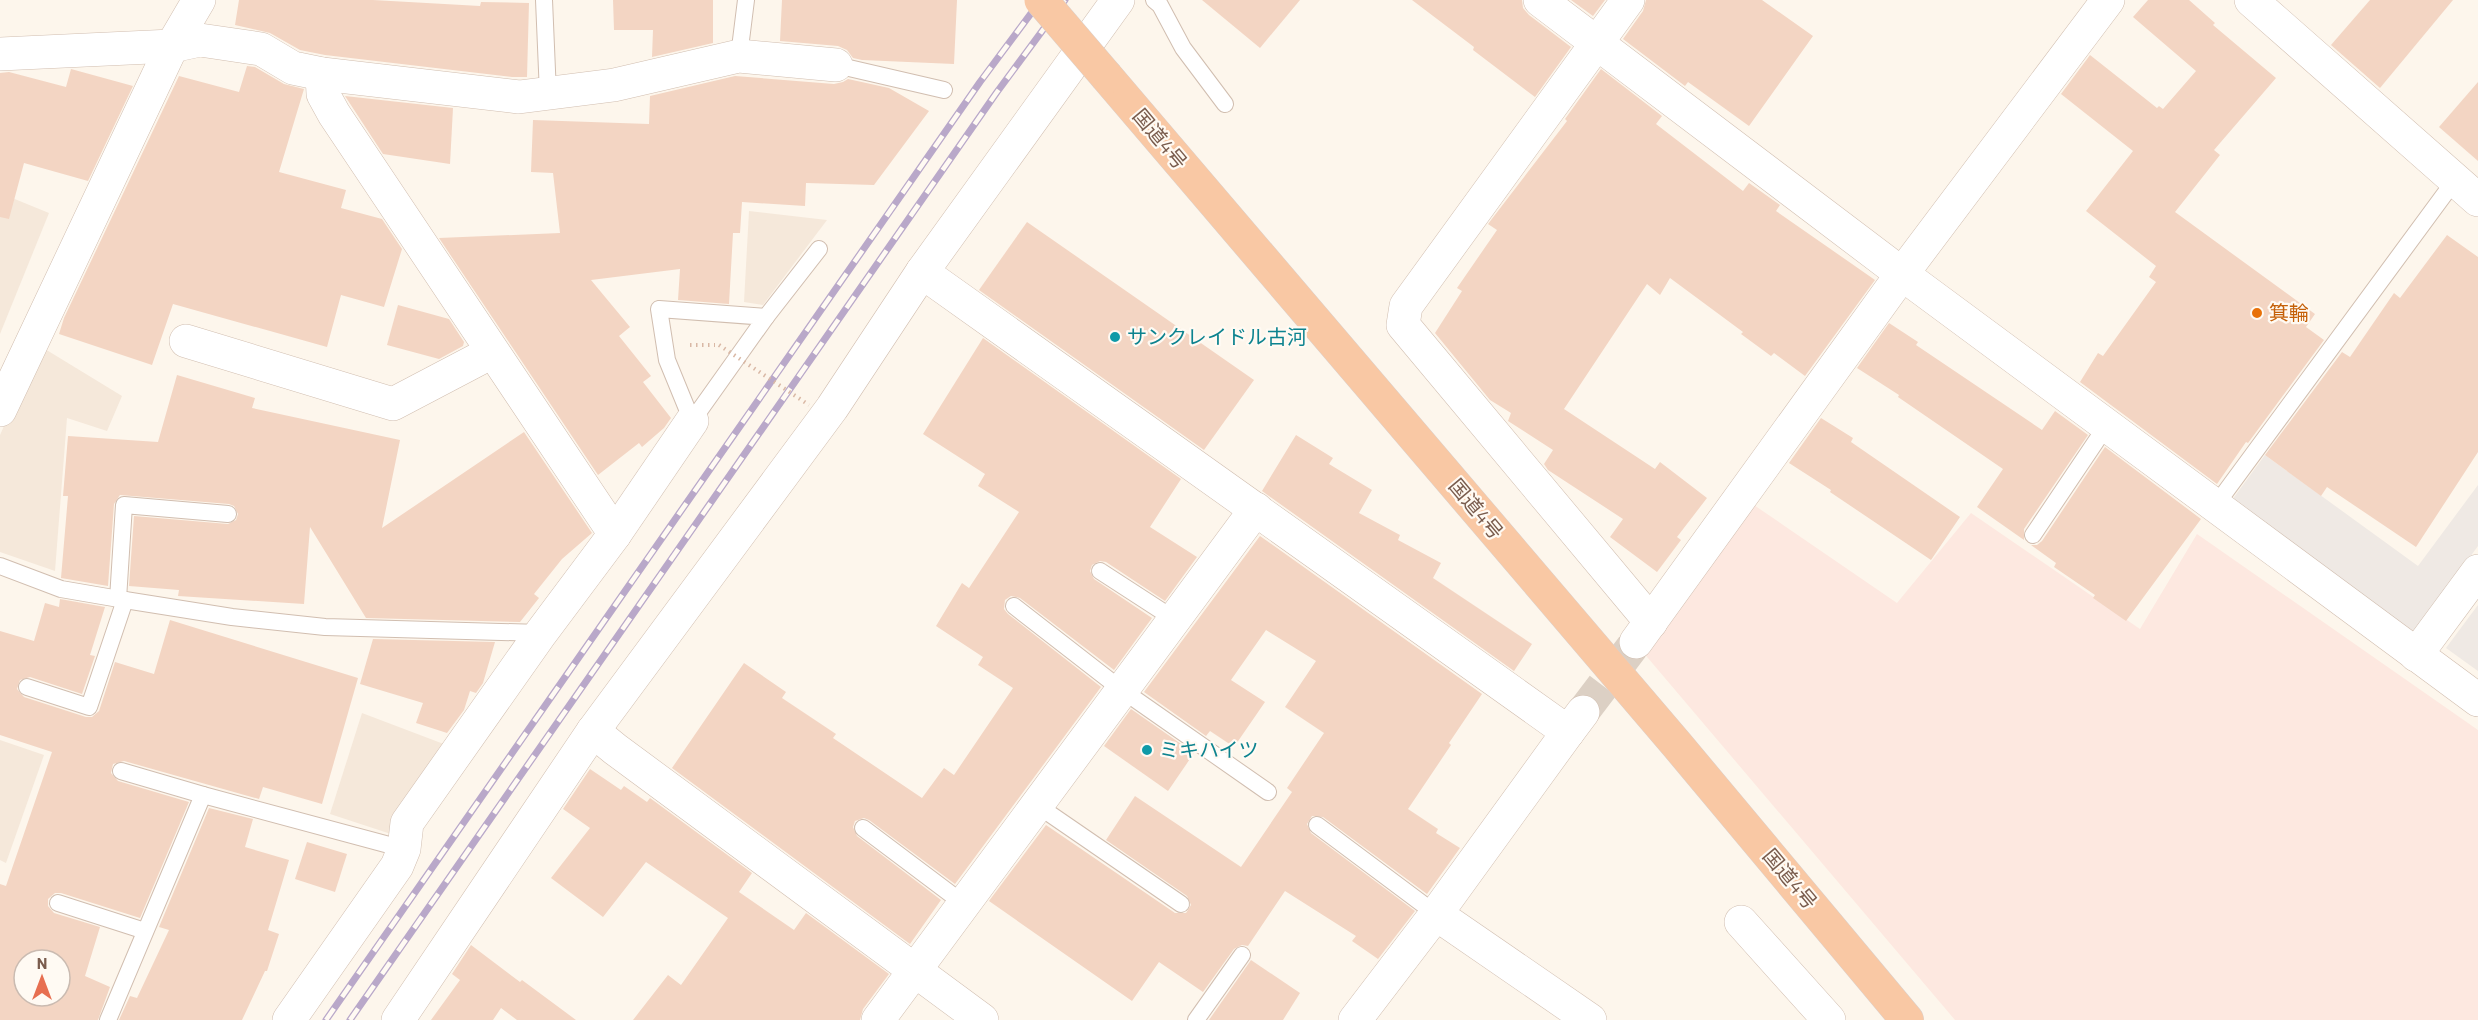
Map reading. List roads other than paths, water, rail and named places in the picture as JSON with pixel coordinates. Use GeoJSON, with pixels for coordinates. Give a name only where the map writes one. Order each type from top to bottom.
{"type":"FeatureCollection","features":[{"type":"Feature","properties":{"kind":"highway","name":"国道4号"},"geometry":{"type":"LineString","coordinates":[[1041,0],[1678,746],[1907,1020]]}},
{"type":"Feature","properties":{"kind":"street"},"geometry":{"type":"LineString","coordinates":[[0,410],[172,46],[199,0]]}},
{"type":"Feature","properties":{"kind":"street"},"geometry":{"type":"LineString","coordinates":[[398,1020],[593,731],[832,408],[922,272],[1118,0]]}},
{"type":"Feature","properties":{"kind":"street"},"geometry":{"type":"LineString","coordinates":[[1540,0],[1902,274],[2478,700]]}},
{"type":"Feature","properties":{"kind":"street"},"geometry":{"type":"LineString","coordinates":[[1628,0],[1406,306],[1403,325],[1643,632],[1902,274],[2109,0]]}},
{"type":"Feature","properties":{"kind":"street"},"geometry":{"type":"LineString","coordinates":[[2251,0],[2466,190]]}},
{"type":"Feature","properties":{"kind":"street"},"geometry":{"type":"LineString","coordinates":[[0,54],[172,46],[200,40],[261,49],[293,68],[322,74],[519,97],[614,85],[739,56],[836,65]]}},
{"type":"Feature","properties":{"kind":"street"},"geometry":{"type":"LineString","coordinates":[[322,74],[323,94],[334,114],[615,534]]}},
{"type":"Feature","properties":{"kind":"street"},"geometry":{"type":"LineString","coordinates":[[922,272],[1256,509],[1575,722],[1436,914],[1355,1020]]}},
{"type":"Feature","properties":{"kind":"street"},"geometry":{"type":"LineString","coordinates":[[186,341],[393,404],[492,352]]}},
{"type":"Feature","properties":{"kind":"street"},"geometry":{"type":"LineString","coordinates":[[289,1020],[397,866],[404,849],[407,823],[541,633],[615,534],[692,421]]}},
{"type":"Feature","properties":{"kind":"street"},"geometry":{"type":"LineString","coordinates":[[878,1020],[1256,509]]}},
{"type":"Feature","properties":{"kind":"street"},"geometry":{"type":"LineString","coordinates":[[2416,654],[2478,571]]}},
{"type":"Feature","properties":{"kind":"street"},"geometry":{"type":"LineString","coordinates":[[593,731],[982,1020]]}},
{"type":"Feature","properties":{"kind":"street"},"geometry":{"type":"LineString","coordinates":[[1436,914],[1590,1020]]}},
{"type":"Feature","properties":{"kind":"street"},"geometry":{"type":"LineString","coordinates":[[1741,922],[1829,1020]]}},
{"type":"Feature","properties":{"kind":"lane"},"geometry":{"type":"LineString","coordinates":[[544,0],[548,94]]}},
{"type":"Feature","properties":{"kind":"lane"},"geometry":{"type":"LineString","coordinates":[[739,56],[746,0]]}},
{"type":"Feature","properties":{"kind":"lane"},"geometry":{"type":"LineString","coordinates":[[1154,0],[1160,5],[1184,48],[1225,104]]}},
{"type":"Feature","properties":{"kind":"lane"},"geometry":{"type":"LineString","coordinates":[[836,65],[944,90]]}},
{"type":"Feature","properties":{"kind":"lane"},"geometry":{"type":"LineString","coordinates":[[2215,506],[2466,190]]}},
{"type":"Feature","properties":{"kind":"lane"},"geometry":{"type":"LineString","coordinates":[[692,421],[766,317],[819,249]]}},
{"type":"Feature","properties":{"kind":"lane"},"geometry":{"type":"LineString","coordinates":[[692,421],[667,360],[659,309],[766,317]]}},
{"type":"Feature","properties":{"kind":"lane"},"geometry":{"type":"LineString","coordinates":[[2033,535],[2107,425]]}},
{"type":"Feature","properties":{"kind":"lane"},"geometry":{"type":"LineString","coordinates":[[27,687],[89,707],[122,599],[124,505],[228,514]]}},
{"type":"Feature","properties":{"kind":"lane"},"geometry":{"type":"LineString","coordinates":[[0,566],[61,589],[232,618],[325,627],[541,633]]}},
{"type":"Feature","properties":{"kind":"lane"},"geometry":{"type":"LineString","coordinates":[[1100,571],[1174,619]]}},
{"type":"Feature","properties":{"kind":"lane"},"geometry":{"type":"LineString","coordinates":[[1014,606],[1122,690],[1268,792]]}},
{"type":"Feature","properties":{"kind":"lane"},"geometry":{"type":"LineString","coordinates":[[121,771],[404,849]]}},
{"type":"Feature","properties":{"kind":"lane"},"geometry":{"type":"LineString","coordinates":[[108,1020],[203,795]]}},
{"type":"Feature","properties":{"kind":"lane"},"geometry":{"type":"LineString","coordinates":[[1037,805],[1181,904]]}},
{"type":"Feature","properties":{"kind":"lane"},"geometry":{"type":"LineString","coordinates":[[1317,825],[1436,914]]}},
{"type":"Feature","properties":{"kind":"lane"},"geometry":{"type":"LineString","coordinates":[[862,828],[964,904]]}},
{"type":"Feature","properties":{"kind":"lane"},"geometry":{"type":"LineString","coordinates":[[58,903],[145,931]]}},
{"type":"Feature","properties":{"kind":"lane"},"geometry":{"type":"LineString","coordinates":[[1196,1020],[1242,955]]}},
{"type":"Feature","properties":{"kind":"tunnel"},"geometry":{"type":"LineString","coordinates":[[1583,712],[1636,642]]}},
{"type":"Feature","properties":{"kind":"railway"},"geometry":{"type":"LineString","coordinates":[[326,1020],[980,82],[1041,0]]}},
{"type":"Feature","properties":{"kind":"railway"},"geometry":{"type":"LineString","coordinates":[[350,1020],[997,92],[1065,0]]}},
{"type":"Feature","properties":{"kind":"place","name":"箕輪"},"geometry":{"type":"Point","coordinates":[2257,313]}},
{"type":"Feature","properties":{"kind":"place","name":"サンクレイドル古河"},"geometry":{"type":"Point","coordinates":[1115,337]}},
{"type":"Feature","properties":{"kind":"place","name":"ミキハイツ"},"geometry":{"type":"Point","coordinates":[1147,750]}}]}
